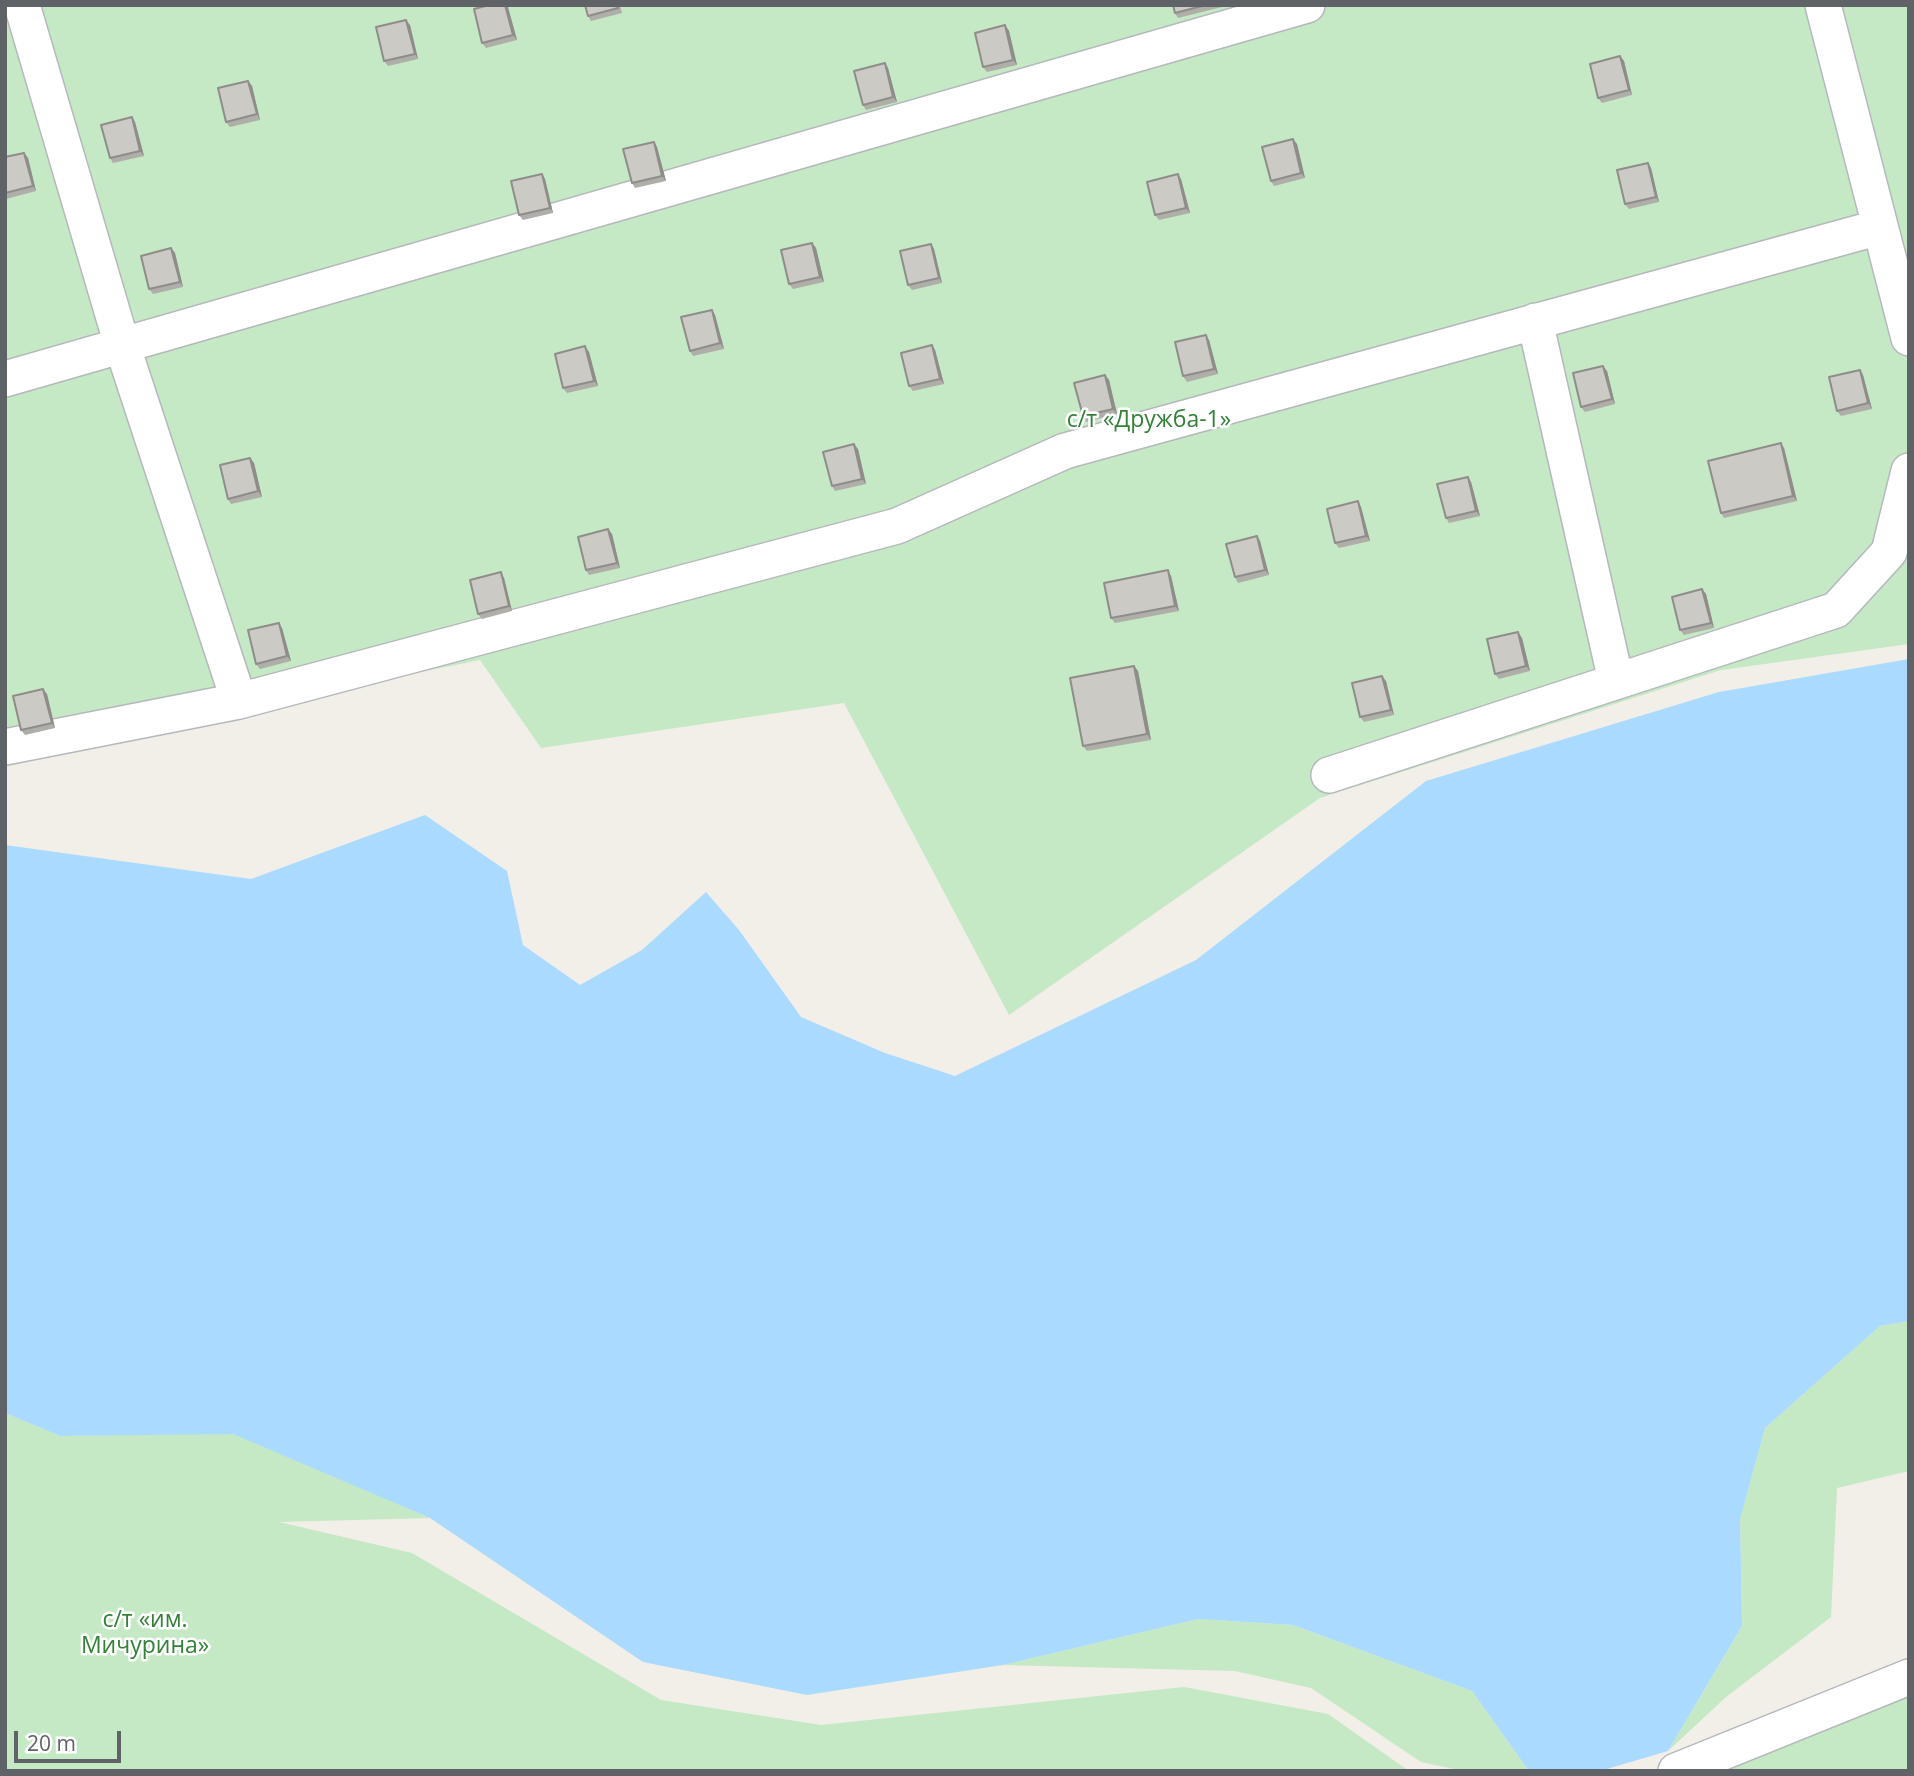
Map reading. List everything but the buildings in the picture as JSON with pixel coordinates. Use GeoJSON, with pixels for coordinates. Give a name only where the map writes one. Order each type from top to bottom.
{"type":"FeatureCollection","features":[{"type":"Feature","properties":{"kind":"lane"},"geometry":{"type":"LineString","coordinates":[[22,5],[122,345],[239,702]]}},
{"type":"Feature","properties":{"kind":"lane"},"geometry":{"type":"LineString","coordinates":[[5,379],[1307,5]]}},
{"type":"Feature","properties":{"kind":"lane"},"geometry":{"type":"LineString","coordinates":[[1823,5],[1909,338]]}},
{"type":"Feature","properties":{"kind":"lane"},"geometry":{"type":"LineString","coordinates":[[5,747],[239,702],[897,526],[1065,451],[1880,227]]}},
{"type":"Feature","properties":{"kind":"lane"},"geometry":{"type":"LineString","coordinates":[[1535,321],[1616,681]]}},
{"type":"Feature","properties":{"kind":"lane"},"geometry":{"type":"LineString","coordinates":[[1329,775],[1836,610],[1889,552],[1909,471]]}},
{"type":"Feature","properties":{"kind":"lane"},"geometry":{"type":"LineString","coordinates":[[1676,1771],[1909,1677]]}},
{"type":"Feature","properties":{"kind":"green space","name":"с/т «Дружба-1»"},"geometry":{"type":"Polygon","coordinates":[[[5,5],[1909,5],[1909,644],[1721,670],[1320,798],[1009,1015],[844,703],[541,748],[480,660],[5,757],[5,5]]]}},
{"type":"Feature","properties":{"kind":"green space"},"geometry":{"type":"Polygon","coordinates":[[[1909,1321],[1909,1471],[1837,1488],[1831,1617],[1726,1697],[1668,1751],[1742,1626],[1740,1518],[1765,1428],[1880,1326],[1909,1321]]]}},
{"type":"Feature","properties":{"kind":"green space","name":"с/т «им. Мичурина»"},"geometry":{"type":"Polygon","coordinates":[[[5,1413],[60,1436],[233,1433],[430,1518],[279,1522],[412,1553],[661,1700],[821,1725],[1184,1687],[1328,1714],[1409,1771],[5,1771],[5,1413]]]}},
{"type":"Feature","properties":{"kind":"green space"},"geometry":{"type":"Polygon","coordinates":[[[1198,1619],[1293,1625],[1472,1691],[1529,1771],[1463,1771],[1421,1762],[1311,1688],[1235,1671],[1003,1665],[1198,1619]]]}},
{"type":"Feature","properties":{"kind":"green space"},"geometry":{"type":"Polygon","coordinates":[[[1909,1689],[1909,1771],[1706,1771],[1909,1689]]]}},
{"type":"Feature","properties":{"kind":"water"},"geometry":{"type":"Polygon","coordinates":[[[1909,659],[1909,1321],[1880,1326],[1765,1428],[1740,1519],[1742,1626],[1668,1751],[1600,1771],[1529,1771],[1472,1691],[1293,1625],[1198,1619],[1003,1665],[807,1695],[643,1662],[430,1518],[233,1434],[60,1436],[5,1413],[5,845],[251,879],[425,815],[507,871],[523,945],[580,985],[642,950],[706,892],[739,930],[801,1017],[885,1053],[955,1076],[1196,960],[1426,781],[1719,692],[1909,659]]]}}]}
